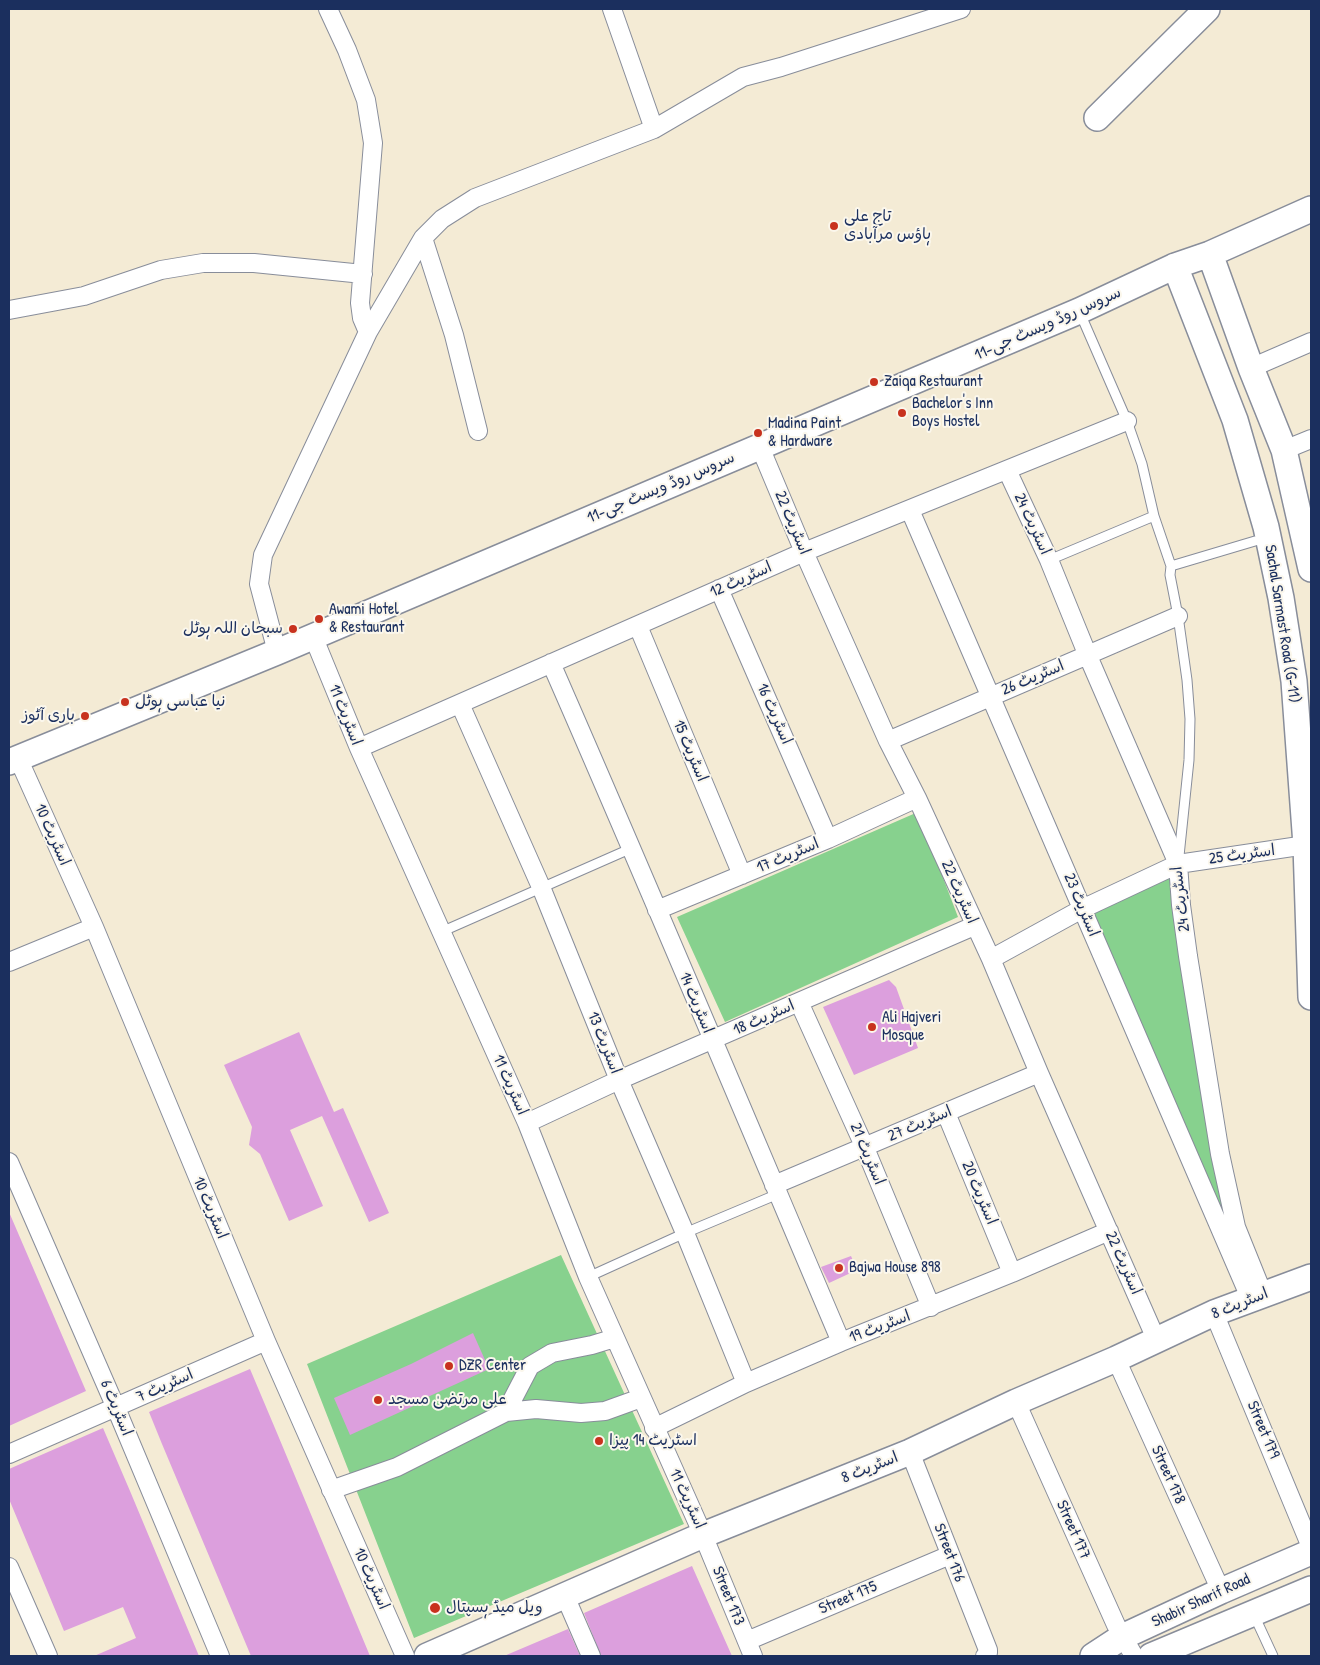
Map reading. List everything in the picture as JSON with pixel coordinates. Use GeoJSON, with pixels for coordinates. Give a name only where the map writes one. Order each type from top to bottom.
{"type":"FeatureCollection","features":[{"type":"Feature","properties":{"kind":"main road"},"geometry":{"type":"LineString","coordinates":[[1097,118],[1207,9]]}},
{"type":"Feature","properties":{"kind":"main road","name":"سروس روڈ ویسٹ جی-11"},"geometry":{"type":"LineString","coordinates":[[13,760],[277,652],[760,447],[1079,311],[1175,266],[1210,254],[1311,209]]}},
{"type":"Feature","properties":{"kind":"main road"},"geometry":{"type":"LineString","coordinates":[[1210,254],[1251,368],[1284,450],[1311,570]]}},
{"type":"Feature","properties":{"kind":"main road","name":"Sachal Sarmast Road (G-11)"},"geometry":{"type":"LineString","coordinates":[[1175,266],[1235,420],[1266,527],[1281,598],[1294,681],[1306,845],[1311,988]]}},
{"type":"Feature","properties":{"kind":"main road","name":"اسٹریٹ 8"},"geometry":{"type":"LineString","coordinates":[[427,1656],[703,1535],[910,1452],[1214,1313],[1311,1277]]}},
{"type":"Feature","properties":{"kind":"main road","name":"Shabir Sharif Road"},"geometry":{"type":"LineString","coordinates":[[1094,1656],[1128,1647],[1221,1591],[1311,1552]]}},
{"type":"Feature","properties":{"kind":"main road","name":"Shabir Sharif Road"},"geometry":{"type":"LineString","coordinates":[[1151,1656],[1311,1589]]}},
{"type":"Feature","properties":{"kind":"street"},"geometry":{"type":"LineString","coordinates":[[328,9],[347,50],[366,100],[373,144],[360,303],[362,318],[368,332]]}},
{"type":"Feature","properties":{"kind":"street"},"geometry":{"type":"LineString","coordinates":[[612,9],[654,129]]}},
{"type":"Feature","properties":{"kind":"street"},"geometry":{"type":"LineString","coordinates":[[277,652],[259,584],[263,555],[368,332],[423,238],[442,219],[475,198],[654,129],[743,77],[781,67],[955,10]]}},
{"type":"Feature","properties":{"kind":"street"},"geometry":{"type":"LineString","coordinates":[[423,238],[454,335],[478,431]]}},
{"type":"Feature","properties":{"kind":"street"},"geometry":{"type":"LineString","coordinates":[[9,310],[84,296],[161,270],[203,263],[254,264],[363,274]]}},
{"type":"Feature","properties":{"kind":"street"},"geometry":{"type":"LineString","coordinates":[[1251,368],[1311,342]]}},
{"type":"Feature","properties":{"kind":"street","name":"اسٹریٹ 12"},"geometry":{"type":"LineString","coordinates":[[359,748],[804,552],[1126,421]]}},
{"type":"Feature","properties":{"kind":"street"},"geometry":{"type":"LineString","coordinates":[[1284,450],[1311,439]]}},
{"type":"Feature","properties":{"kind":"street","name":"اسٹریٹ 22"},"geometry":{"type":"LineString","coordinates":[[760,447],[804,552],[888,741],[917,798],[974,926],[991,959],[1156,1339]]}},
{"type":"Feature","properties":{"kind":"street","name":"اسٹریٹ 24"},"geometry":{"type":"LineString","coordinates":[[1007,470],[1049,560],[1088,656],[1178,864],[1188,956],[1220,1154],[1236,1227],[1257,1297]]}},
{"type":"Feature","properties":{"kind":"street","name":"اسٹریٹ 23"},"geometry":{"type":"LineString","coordinates":[[910,510],[1082,908],[1257,1297]]}},
{"type":"Feature","properties":{"kind":"street","name":"اسٹریٹ 16"},"geometry":{"type":"LineString","coordinates":[[719,589],[828,839]]}},
{"type":"Feature","properties":{"kind":"street","name":"اسٹریٹ 26"},"geometry":{"type":"LineString","coordinates":[[888,741],[1178,616]]}},
{"type":"Feature","properties":{"kind":"street","name":"اسٹریٹ 15"},"geometry":{"type":"LineString","coordinates":[[638,626],[742,875]]}},
{"type":"Feature","properties":{"kind":"street","name":"اسٹریٹ 11"},"geometry":{"type":"LineString","coordinates":[[313,636],[359,748],[527,1123],[588,1277],[703,1535]]}},
{"type":"Feature","properties":{"kind":"street","name":"اسٹریٹ 14"},"geometry":{"type":"LineString","coordinates":[[551,664],[632,848],[712,1041],[841,1342]]}},
{"type":"Feature","properties":{"kind":"street","name":"اسٹریٹ 13"},"geometry":{"type":"LineString","coordinates":[[460,704],[541,887],[619,1080],[685,1233],[746,1383]]}},
{"type":"Feature","properties":{"kind":"street","name":"اسٹریٹ 10"},"geometry":{"type":"LineString","coordinates":[[13,760],[94,927],[266,1341],[405,1656]]}},
{"type":"Feature","properties":{"kind":"street","name":"اسٹریٹ 17"},"geometry":{"type":"LineString","coordinates":[[657,910],[828,839],[917,798]]}},
{"type":"Feature","properties":{"kind":"street","name":"اسٹریٹ 25"},"geometry":{"type":"LineString","coordinates":[[991,959],[1082,908],[1178,864],[1306,845]]}},
{"type":"Feature","properties":{"kind":"street","name":"اسٹریٹ 18"},"geometry":{"type":"LineString","coordinates":[[527,1123],[619,1080],[974,926]]}},
{"type":"Feature","properties":{"kind":"street"},"geometry":{"type":"LineString","coordinates":[[9,962],[94,927]]}},
{"type":"Feature","properties":{"kind":"street","name":"اسٹریٹ 21"},"geometry":{"type":"LineString","coordinates":[[799,1002],[865,1148],[932,1307]]}},
{"type":"Feature","properties":{"kind":"street","name":"اسٹریٹ 27"},"geometry":{"type":"LineString","coordinates":[[776,1190],[865,1148],[1039,1073]]}},
{"type":"Feature","properties":{"kind":"street","name":"اسٹریٹ 20"},"geometry":{"type":"LineString","coordinates":[[946,1113],[1012,1273]]}},
{"type":"Feature","properties":{"kind":"street","name":"اسٹریٹ 6"},"geometry":{"type":"LineString","coordinates":[[9,1162],[116,1408],[220,1656]]}},
{"type":"Feature","properties":{"kind":"street","name":"اسٹریٹ 19"},"geometry":{"type":"LineString","coordinates":[[654,1428],[746,1383],[841,1342],[932,1307],[1109,1231]]}},
{"type":"Feature","properties":{"kind":"street","name":"Street 179"},"geometry":{"type":"LineString","coordinates":[[1214,1313],[1311,1547]]}},
{"type":"Feature","properties":{"kind":"street"},"geometry":{"type":"LineString","coordinates":[[506,1412],[530,1366],[552,1353],[615,1338]]}},
{"type":"Feature","properties":{"kind":"street","name":"اسٹریٹ 7"},"geometry":{"type":"LineString","coordinates":[[9,1454],[266,1341]]}},
{"type":"Feature","properties":{"kind":"street","name":"Street 178"},"geometry":{"type":"LineString","coordinates":[[1116,1359],[1221,1591]]}},
{"type":"Feature","properties":{"kind":"street"},"geometry":{"type":"LineString","coordinates":[[331,1490],[397,1466],[506,1412],[536,1409],[581,1413],[605,1411],[641,1398]]}},
{"type":"Feature","properties":{"kind":"street","name":"Street 177"},"geometry":{"type":"LineString","coordinates":[[1016,1402],[1128,1647]]}},
{"type":"Feature","properties":{"kind":"street","name":"Street 176"},"geometry":{"type":"LineString","coordinates":[[910,1452],[986,1655]]}},
{"type":"Feature","properties":{"kind":"street","name":"Street 173"},"geometry":{"type":"LineString","coordinates":[[703,1535],[750,1649]]}},
{"type":"Feature","properties":{"kind":"street","name":"Street 175"},"geometry":{"type":"LineString","coordinates":[[750,1649],[950,1555]]}},
{"type":"Feature","properties":{"kind":"street"},"geometry":{"type":"LineString","coordinates":[[9,1567],[48,1656]]}},
{"type":"Feature","properties":{"kind":"street"},"geometry":{"type":"LineString","coordinates":[[565,1596],[590,1656]]}},
{"type":"Feature","properties":{"kind":"lane"},"geometry":{"type":"LineString","coordinates":[[1079,311],[1126,421],[1142,464],[1154,516],[1172,566],[1170,576],[1187,680],[1190,719],[1189,760],[1178,864]]}},
{"type":"Feature","properties":{"kind":"lane"},"geometry":{"type":"LineString","coordinates":[[1049,560],[1154,516]]}},
{"type":"Feature","properties":{"kind":"lane"},"geometry":{"type":"LineString","coordinates":[[1172,566],[1255,541]]}},
{"type":"Feature","properties":{"kind":"lane"},"geometry":{"type":"LineString","coordinates":[[441,932],[632,848]]}},
{"type":"Feature","properties":{"kind":"lane"},"geometry":{"type":"LineString","coordinates":[[588,1277],[776,1190]]}},
{"type":"Feature","properties":{"kind":"lane"},"geometry":{"type":"LineString","coordinates":[[1253,1613],[1273,1656]]}},
{"type":"Feature","properties":{"kind":"green space"},"geometry":{"type":"Polygon","coordinates":[[[918,812],[958,917],[725,1022],[677,917],[918,812]]]}},
{"type":"Feature","properties":{"kind":"green space"},"geometry":{"type":"Polygon","coordinates":[[[1175,871],[1252,1295],[1086,910],[1175,871]]]}},
{"type":"Feature","properties":{"kind":"green space"},"geometry":{"type":"Polygon","coordinates":[[[561,1255],[684,1524],[414,1638],[307,1364],[561,1255]]]}},
{"type":"Feature","properties":{"kind":"building","name":"Ali Hajveri Mosque"},"geometry":{"type":"Polygon","coordinates":[[[889,980],[896,987],[918,1048],[854,1075],[823,1007],[889,980]]]}},
{"type":"Feature","properties":{"kind":"building"},"geometry":{"type":"Polygon","coordinates":[[[299,1032],[334,1112],[343,1108],[389,1213],[369,1222],[322,1116],[290,1130],[323,1206],[289,1221],[260,1154],[249,1145],[252,1127],[224,1065],[299,1032]]]}},
{"type":"Feature","properties":{"kind":"building"},"geometry":{"type":"Polygon","coordinates":[[[9,1212],[86,1391],[9,1426],[9,1212]]]}},
{"type":"Feature","properties":{"kind":"building","name":"Bajwa House 898"},"geometry":{"type":"Polygon","coordinates":[[[851,1256],[857,1270],[829,1283],[821,1267],[851,1256]]]}},
{"type":"Feature","properties":{"kind":"building"},"geometry":{"type":"Polygon","coordinates":[[[473,1333],[489,1369],[350,1435],[334,1398],[411,1364],[473,1333]]]}},
{"type":"Feature","properties":{"kind":"building"},"geometry":{"type":"Polygon","coordinates":[[[250,1369],[370,1656],[251,1656],[162,1444],[149,1412],[250,1369]]]}},
{"type":"Feature","properties":{"kind":"building"},"geometry":{"type":"Polygon","coordinates":[[[103,1428],[199,1656],[94,1656],[136,1638],[123,1607],[64,1631],[9,1499],[9,1469],[103,1428]]]}},
{"type":"Feature","properties":{"kind":"building"},"geometry":{"type":"Polygon","coordinates":[[[692,1566],[732,1656],[601,1656],[584,1613],[692,1566]]]}},
{"type":"Feature","properties":{"kind":"building"},"geometry":{"type":"Polygon","coordinates":[[[568,1629],[580,1656],[504,1656],[537,1642],[568,1629]]]}},
{"type":"Feature","properties":{"kind":"place","name":"تاج علی ہاؤس مرآبادی"},"geometry":{"type":"Point","coordinates":[834,226]}},
{"type":"Feature","properties":{"kind":"place","name":"Zaiqa Restaurant"},"geometry":{"type":"Point","coordinates":[874,382]}},
{"type":"Feature","properties":{"kind":"place","name":"Bachelor's Inn Boys Hostel"},"geometry":{"type":"Point","coordinates":[902,413]}},
{"type":"Feature","properties":{"kind":"place","name":"Madina Paint & Hardware"},"geometry":{"type":"Point","coordinates":[758,433]}},
{"type":"Feature","properties":{"kind":"place","name":"Awami Hotel & Restaurant"},"geometry":{"type":"Point","coordinates":[319,619]}},
{"type":"Feature","properties":{"kind":"place","name":"سبحان اللہ ہوٹل"},"geometry":{"type":"Point","coordinates":[293,629]}},
{"type":"Feature","properties":{"kind":"place","name":"نیا عباسی ہوٹل"},"geometry":{"type":"Point","coordinates":[125,702]}},
{"type":"Feature","properties":{"kind":"place","name":"باری آٹوز"},"geometry":{"type":"Point","coordinates":[85,716]}},
{"type":"Feature","properties":{"kind":"place","name":"Ali Hajveri Mosque"},"geometry":{"type":"Point","coordinates":[872,1027]}},
{"type":"Feature","properties":{"kind":"place","name":"Bajwa House 898"},"geometry":{"type":"Point","coordinates":[839,1268]}},
{"type":"Feature","properties":{"kind":"place","name":"DZR Center"},"geometry":{"type":"Point","coordinates":[449,1366]}},
{"type":"Feature","properties":{"kind":"place","name":"علی مرتضیٰ مسجد"},"geometry":{"type":"Point","coordinates":[378,1400]}},
{"type":"Feature","properties":{"kind":"place","name":"اسٹریٹ 14 پیزا"},"geometry":{"type":"Point","coordinates":[599,1441]}},
{"type":"Feature","properties":{"kind":"place","name":"ویل میڈ ہسپتال"},"geometry":{"type":"Point","coordinates":[435,1608]}}]}
